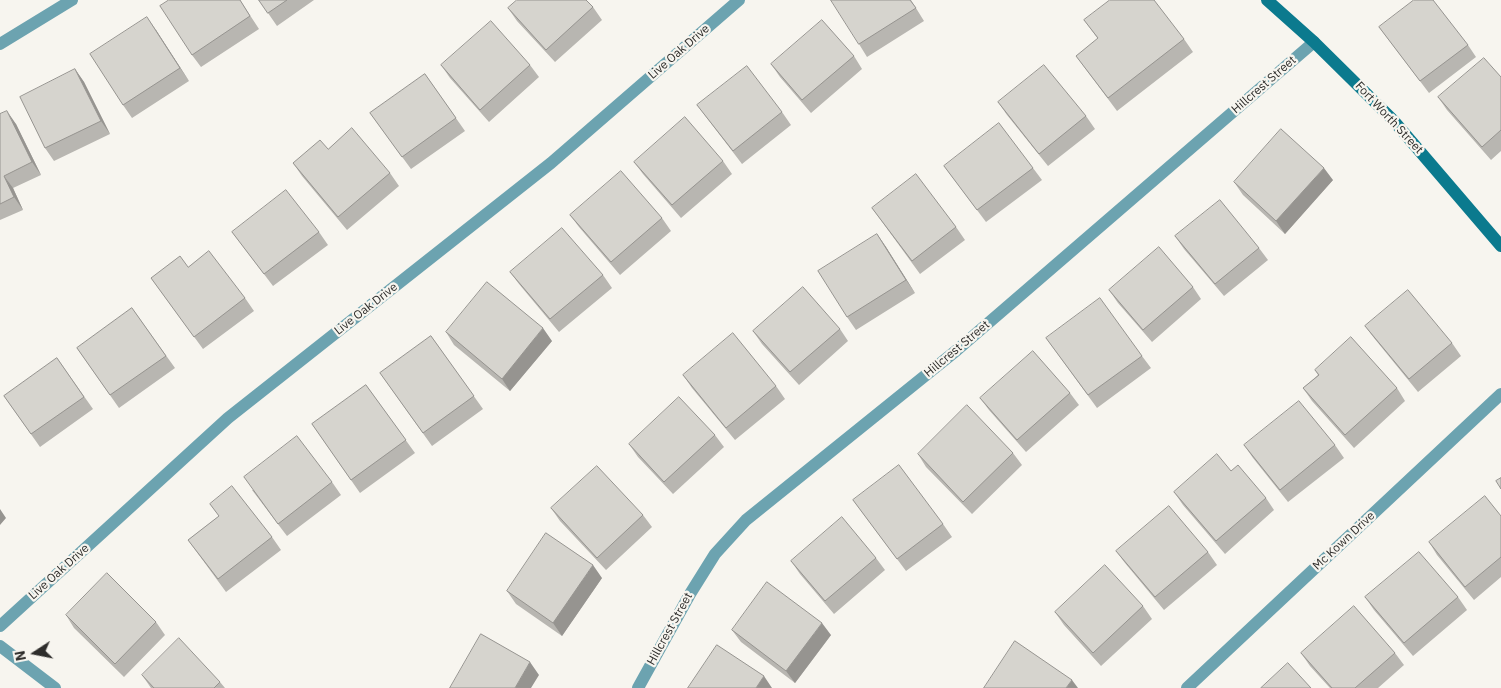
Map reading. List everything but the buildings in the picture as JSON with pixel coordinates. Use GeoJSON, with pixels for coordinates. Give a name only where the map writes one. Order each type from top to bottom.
{"type":"FeatureCollection","features":[{"type":"Feature","properties":{"kind":"street"},"geometry":{"type":"LineString","coordinates":[[0,44],[72,0]]}},
{"type":"Feature","properties":{"kind":"street","name":"Live Oak Drive"},"geometry":{"type":"LineString","coordinates":[[0,626],[228,418],[551,163],[740,0]]}},
{"type":"Feature","properties":{"kind":"street","name":"Fort Worth Street"},"geometry":{"type":"LineString","coordinates":[[1267,0],[1314,42],[1393,120],[1501,246]]}},
{"type":"Feature","properties":{"kind":"street","name":"Hillcrest Street"},"geometry":{"type":"LineString","coordinates":[[638,688],[690,594],[715,554],[746,520],[957,350],[1314,42]]}},
{"type":"Feature","properties":{"kind":"street","name":"Mc Kown Drive"},"geometry":{"type":"LineString","coordinates":[[1188,688],[1501,394]]}},
{"type":"Feature","properties":{"kind":"street"},"geometry":{"type":"LineString","coordinates":[[0,646],[55,688]]}}]}
